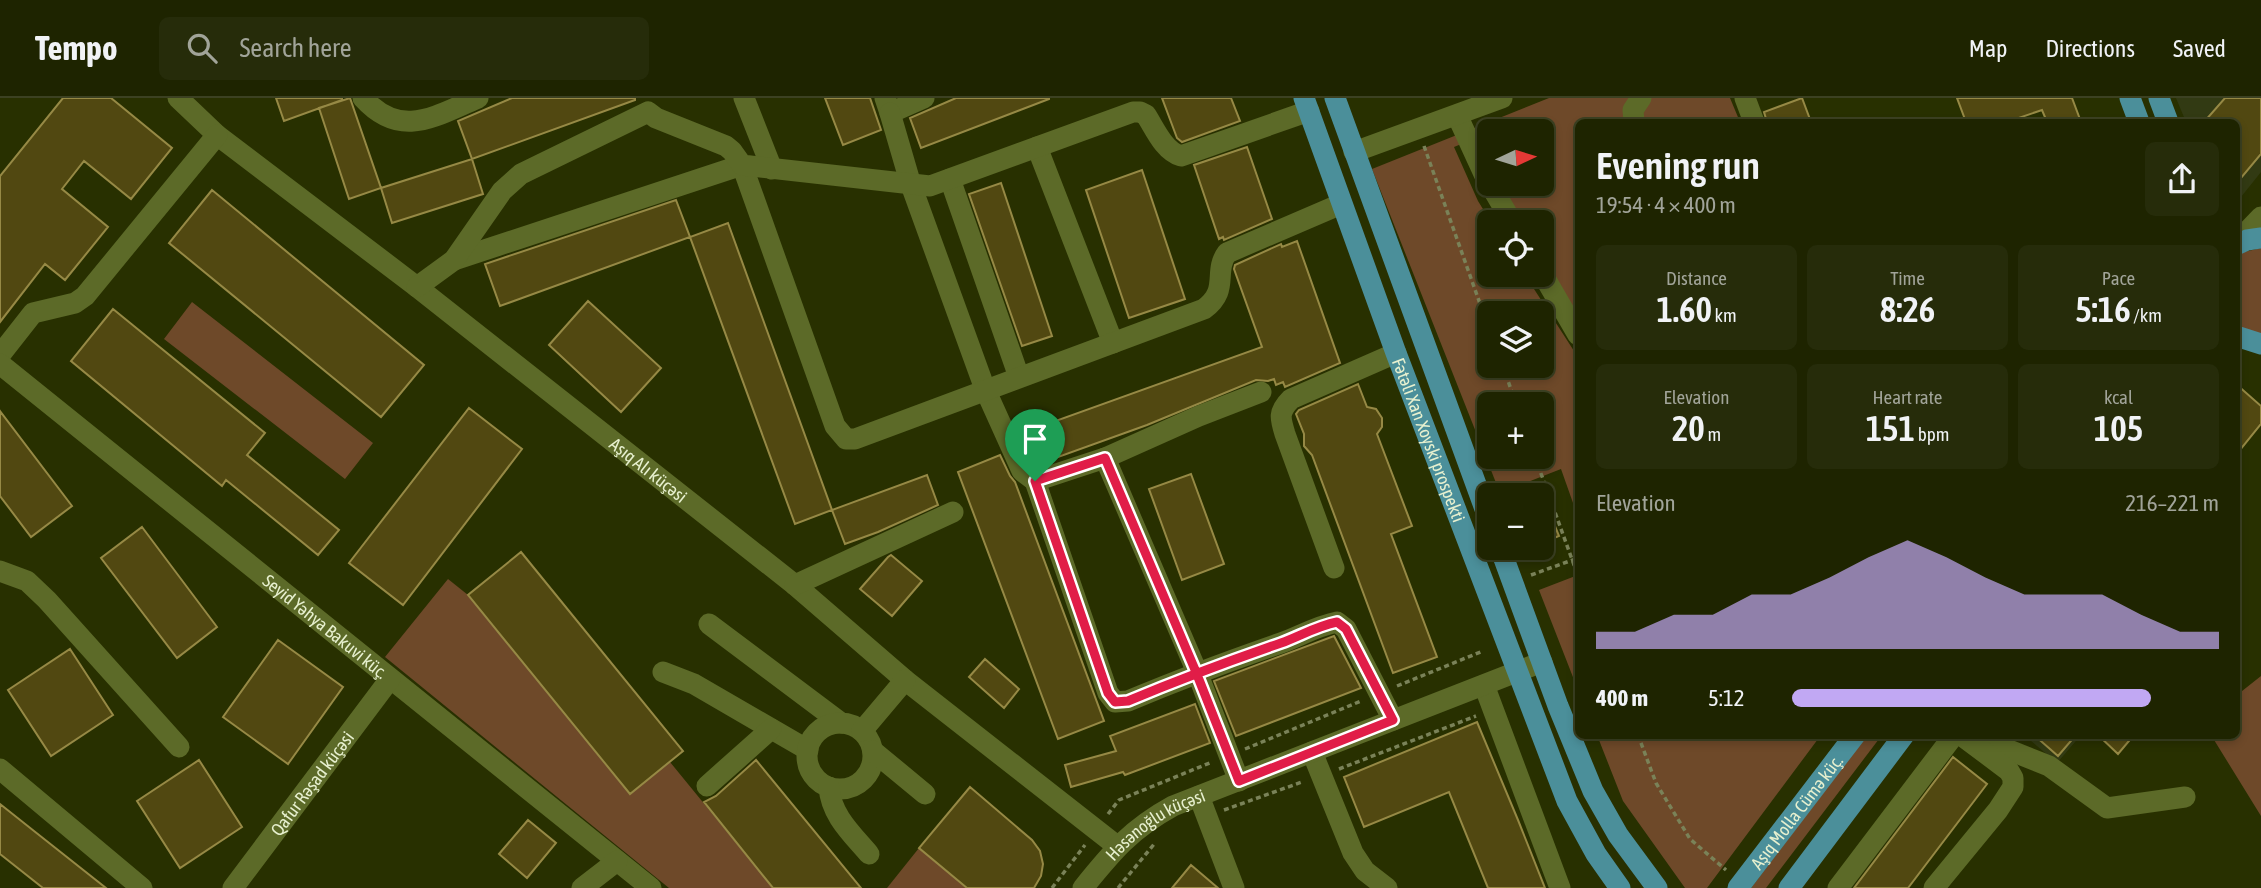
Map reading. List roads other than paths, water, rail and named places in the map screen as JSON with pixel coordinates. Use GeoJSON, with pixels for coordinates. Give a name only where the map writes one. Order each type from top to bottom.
{"type":"FeatureCollection","features":[{"type":"Feature","properties":{"kind":"main road","name":"Fətəli Xan Xoyski prospekti"},"geometry":{"type":"LineString","coordinates":[[1335,98],[1477,487]]}},
{"type":"Feature","properties":{"kind":"main road"},"geometry":{"type":"LineString","coordinates":[[2130,98],[2138,119]]}},
{"type":"Feature","properties":{"kind":"main road"},"geometry":{"type":"LineString","coordinates":[[2160,98],[2167,119]]}},
{"type":"Feature","properties":{"kind":"main road","name":"Fətəli Xan Xoyski prospekti"},"geometry":{"type":"LineString","coordinates":[[1307,105],[1396,353],[1572,812],[1595,854],[1620,888]]}},
{"type":"Feature","properties":{"kind":"main road"},"geometry":{"type":"LineString","coordinates":[[2240,337],[2261,344]]}},
{"type":"Feature","properties":{"kind":"main road"},"geometry":{"type":"LineString","coordinates":[[2240,345],[2261,344]]}},
{"type":"Feature","properties":{"kind":"main road"},"geometry":{"type":"LineString","coordinates":[[1504,560],[1593,791],[1618,835],[1657,888]]}},
{"type":"Feature","properties":{"kind":"main road","name":"Aşıq Molla Cümə küç."},"geometry":{"type":"LineString","coordinates":[[1733,880],[1852,739]]}},
{"type":"Feature","properties":{"kind":"main road"},"geometry":{"type":"LineString","coordinates":[[1789,888],[1901,739]]}},
{"type":"Feature","properties":{"kind":"street","name":"Aşıq Alı küçəsi"},"geometry":{"type":"LineString","coordinates":[[178,98],[217,135],[417,287],[795,585],[905,680],[1117,846]]}},
{"type":"Feature","properties":{"kind":"street"},"geometry":{"type":"LineString","coordinates":[[363,98],[372,108],[402,123],[416,122],[478,98]]}},
{"type":"Feature","properties":{"kind":"street"},"geometry":{"type":"LineString","coordinates":[[744,98],[772,169]]}},
{"type":"Feature","properties":{"kind":"street"},"geometry":{"type":"LineString","coordinates":[[924,98],[888,105],[911,185],[985,389],[1022,471],[1035,481],[1108,693],[1115,702],[1128,701],[1196,672],[1289,640],[1322,625],[1337,622],[1346,629],[1393,720]]}},
{"type":"Feature","properties":{"kind":"street"},"geometry":{"type":"LineString","coordinates":[[1354,152],[1502,98]]}},
{"type":"Feature","properties":{"kind":"street"},"geometry":{"type":"LineString","coordinates":[[1634,119],[1633,110],[1641,98]]}},
{"type":"Feature","properties":{"kind":"street"},"geometry":{"type":"LineString","coordinates":[[1745,98],[1753,119]]}},
{"type":"Feature","properties":{"kind":"street"},"geometry":{"type":"LineString","coordinates":[[454,260],[502,191],[521,174],[644,105],[656,118],[726,146],[742,165],[835,426],[846,439],[855,439],[1205,309],[1214,302],[1219,291],[1222,259],[1227,253],[1341,204]]}},
{"type":"Feature","properties":{"kind":"street"},"geometry":{"type":"LineString","coordinates":[[417,287],[454,260],[742,165],[930,186],[1133,112],[1146,115],[1167,148],[1181,156],[1307,105]]}},
{"type":"Feature","properties":{"kind":"street"},"geometry":{"type":"LineString","coordinates":[[1457,115],[1485,176],[1505,210]]}},
{"type":"Feature","properties":{"kind":"street"},"geometry":{"type":"LineString","coordinates":[[0,355],[33,313],[75,303],[85,296],[217,135]]}},
{"type":"Feature","properties":{"kind":"street"},"geometry":{"type":"LineString","coordinates":[[1037,147],[1113,343]]}},
{"type":"Feature","properties":{"kind":"street"},"geometry":{"type":"LineString","coordinates":[[950,179],[1019,377]]}},
{"type":"Feature","properties":{"kind":"street"},"geometry":{"type":"LineString","coordinates":[[1550,287],[1575,330]]}},
{"type":"Feature","properties":{"kind":"street"},"geometry":{"type":"LineString","coordinates":[[1334,568],[1284,434],[1280,419],[1282,407],[1290,399],[1396,353]]}},
{"type":"Feature","properties":{"kind":"street","name":"Seyid Yəhya Bakuvi küç."},"geometry":{"type":"LineString","coordinates":[[0,364],[651,888]]}},
{"type":"Feature","properties":{"kind":"street"},"geometry":{"type":"LineString","coordinates":[[1035,481],[1105,458],[1261,392]]}},
{"type":"Feature","properties":{"kind":"street"},"geometry":{"type":"LineString","coordinates":[[1105,458],[1239,781]]}},
{"type":"Feature","properties":{"kind":"street"},"geometry":{"type":"LineString","coordinates":[[795,585],[953,512]]}},
{"type":"Feature","properties":{"kind":"street"},"geometry":{"type":"LineString","coordinates":[[0,571],[27,581],[47,600],[179,747]]}},
{"type":"Feature","properties":{"kind":"street"},"geometry":{"type":"LineString","coordinates":[[709,624],[841,723]]}},
{"type":"Feature","properties":{"kind":"street","name":"Həsənoğlu küçəsi"},"geometry":{"type":"LineString","coordinates":[[1083,888],[1117,846],[1153,817],[1199,796],[1542,662]]}},
{"type":"Feature","properties":{"kind":"street"},"geometry":{"type":"LineString","coordinates":[[663,671],[694,684],[808,750]]}},
{"type":"Feature","properties":{"kind":"street","name":"Qafur Rəşad küçəsi"},"geometry":{"type":"LineString","coordinates":[[233,888],[390,679]]}},
{"type":"Feature","properties":{"kind":"street"},"geometry":{"type":"LineString","coordinates":[[862,731],[905,680]]}},
{"type":"Feature","properties":{"kind":"street"},"geometry":{"type":"LineString","coordinates":[[1484,685],[1560,888]]}},
{"type":"Feature","properties":{"kind":"street"},"geometry":{"type":"LineString","coordinates":[[841,723],[862,731],[873,751],[869,773],[861,782],[840,789],[819,781],[808,761],[812,739],[829,725],[841,723]]}},
{"type":"Feature","properties":{"kind":"street"},"geometry":{"type":"LineString","coordinates":[[707,786],[771,729]]}},
{"type":"Feature","properties":{"kind":"street"},"geometry":{"type":"LineString","coordinates":[[1838,888],[1951,739]]}},
{"type":"Feature","properties":{"kind":"street"},"geometry":{"type":"LineString","coordinates":[[1934,888],[1998,810],[2013,787],[2013,778],[2009,771],[1966,739]]}},
{"type":"Feature","properties":{"kind":"street"},"geometry":{"type":"LineString","coordinates":[[1987,739],[2049,766],[2107,808],[2185,797]]}},
{"type":"Feature","properties":{"kind":"street"},"geometry":{"type":"LineString","coordinates":[[873,751],[925,794]]}},
{"type":"Feature","properties":{"kind":"street"},"geometry":{"type":"LineString","coordinates":[[1312,751],[1353,853],[1365,871],[1387,888]]}},
{"type":"Feature","properties":{"kind":"street"},"geometry":{"type":"LineString","coordinates":[[0,769],[142,888]]}},
{"type":"Feature","properties":{"kind":"street"},"geometry":{"type":"LineString","coordinates":[[829,787],[830,799],[837,816],[869,854]]}},
{"type":"Feature","properties":{"kind":"street"},"geometry":{"type":"LineString","coordinates":[[1199,796],[1234,888]]}},
{"type":"Feature","properties":{"kind":"street"},"geometry":{"type":"LineString","coordinates":[[582,888],[617,861]]}}]}
